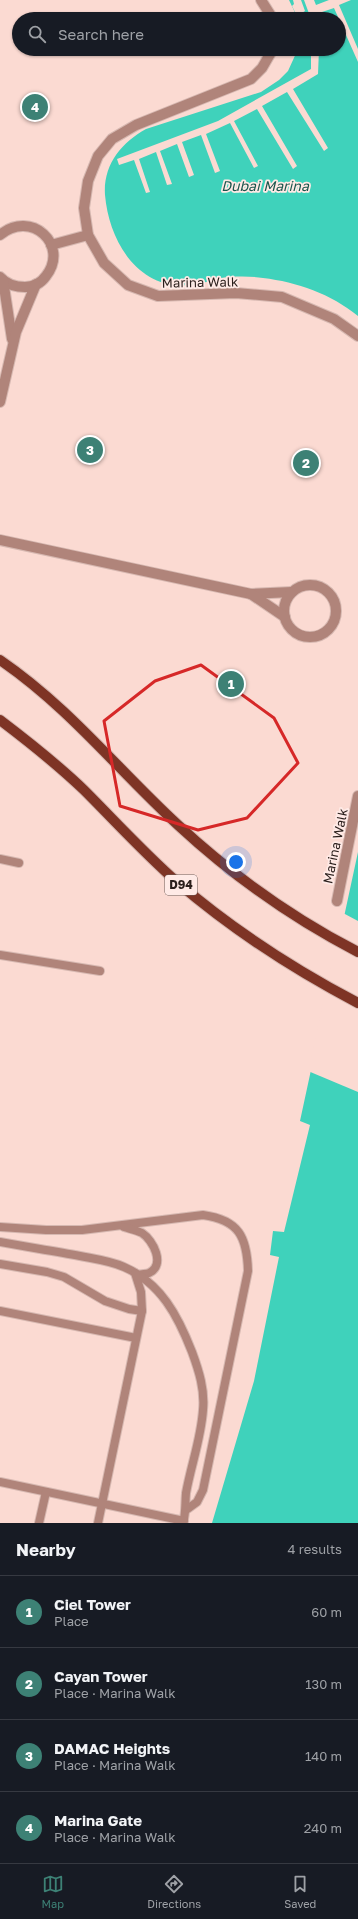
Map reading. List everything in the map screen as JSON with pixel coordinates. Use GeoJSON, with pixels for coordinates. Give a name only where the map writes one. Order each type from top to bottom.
{"type":"FeatureCollection","features":[{"type":"Feature","properties":{"kind":"main road"},"geometry":{"type":"LineString","coordinates":[[0,660],[77,722],[177,824],[212,855],[249,885],[287,912],[358,952]]}},
{"type":"Feature","properties":{"kind":"main road","name":"D94"},"geometry":{"type":"LineString","coordinates":[[0,720],[25,739],[84,790],[143,851],[214,911],[288,964],[358,1003]]}},
{"type":"Feature","properties":{"kind":"street"},"geometry":{"type":"LineString","coordinates":[[261,0],[269,12]]}},
{"type":"Feature","properties":{"kind":"street","name":"Marina Walk"},"geometry":{"type":"LineString","coordinates":[[269,56],[262,68],[251,79],[136,125],[112,138],[98,156],[88,181],[84,208],[88,235],[104,264],[128,285],[158,296],[236,293],[282,297],[334,319],[358,336]]}},
{"type":"Feature","properties":{"kind":"street"},"geometry":{"type":"LineString","coordinates":[[0,235],[4,227],[18,225],[38,229],[46,236],[54,254],[50,272],[44,279],[36,284],[19,287],[10,285],[1,279]]}},
{"type":"Feature","properties":{"kind":"street"},"geometry":{"type":"LineString","coordinates":[[51,245],[88,235]]}},
{"type":"Feature","properties":{"kind":"street"},"geometry":{"type":"LineString","coordinates":[[1,279],[12,345]]}},
{"type":"Feature","properties":{"kind":"street"},"geometry":{"type":"LineString","coordinates":[[0,402],[12,345],[20,319],[36,284]]}},
{"type":"Feature","properties":{"kind":"street"},"geometry":{"type":"LineString","coordinates":[[0,540],[251,594],[292,592]]}},
{"type":"Feature","properties":{"kind":"street"},"geometry":{"type":"LineString","coordinates":[[307,584],[324,588],[331,594],[336,602],[337,611],[335,620],[325,633],[317,636],[309,637],[294,631],[288,625],[285,617],[286,604],[292,592],[298,587],[307,584]]}},
{"type":"Feature","properties":{"kind":"street"},"geometry":{"type":"LineString","coordinates":[[251,594],[285,617]]}},
{"type":"Feature","properties":{"kind":"street","name":"Marina Walk"},"geometry":{"type":"LineString","coordinates":[[337,901],[358,796]]}},
{"type":"Feature","properties":{"kind":"lane"},"geometry":{"type":"LineString","coordinates":[[0,859],[20,863]]}},
{"type":"Feature","properties":{"kind":"lane"},"geometry":{"type":"LineString","coordinates":[[0,955],[100,971]]}},
{"type":"Feature","properties":{"kind":"lane"},"geometry":{"type":"LineString","coordinates":[[0,1226],[46,1230],[82,1230],[203,1215],[221,1218],[234,1226],[243,1239],[247,1254],[248,1271],[203,1490],[197,1502],[186,1510]]}},
{"type":"Feature","properties":{"kind":"lane"},"geometry":{"type":"LineString","coordinates":[[119,1226],[142,1233],[153,1245],[157,1260],[154,1268],[149,1273],[137,1274]]}},
{"type":"Feature","properties":{"kind":"lane"},"geometry":{"type":"LineString","coordinates":[[0,1242],[94,1259],[118,1265],[137,1274],[160,1293],[171,1306],[180,1321],[200,1371],[203,1390],[203,1409],[198,1444],[186,1494],[186,1510],[183,1522],[0,1482]]}},
{"type":"Feature","properties":{"kind":"lane"},"geometry":{"type":"LineString","coordinates":[[0,1264],[47,1272],[64,1277],[106,1301],[129,1309],[142,1311]]}},
{"type":"Feature","properties":{"kind":"lane"},"geometry":{"type":"LineString","coordinates":[[98,1523],[142,1311],[141,1292],[137,1274]]}},
{"type":"Feature","properties":{"kind":"lane"},"geometry":{"type":"LineString","coordinates":[[0,1311],[136,1338]]}},
{"type":"Feature","properties":{"kind":"lane"},"geometry":{"type":"LineString","coordinates":[[39,1523],[46,1492]]}},
{"type":"Feature","properties":{"kind":"highlighted area"},"geometry":{"type":"Polygon","coordinates":[[[201,665],[274,718],[298,763],[247,818],[198,830],[120,806],[104,721],[155,681],[201,665]]]}},
{"type":"Feature","properties":{"kind":"water","name":"Dubai Marina"},"geometry":{"type":"Polygon","coordinates":[[[289,0],[358,0],[358,316],[337,301],[325,295],[301,286],[276,280],[242,276],[221,278],[191,285],[172,285],[156,280],[142,271],[130,260],[120,245],[108,212],[105,184],[107,174],[115,156],[129,141],[146,129],[261,92],[279,80],[288,71],[295,56],[346,56],[346,12],[295,12],[289,0]]]}},
{"type":"Feature","properties":{"kind":"water"},"geometry":{"type":"Polygon","coordinates":[[[358,852],[358,1523],[212,1523],[254,1381],[279,1257],[270,1255],[273,1231],[284,1232],[310,1125],[300,1121],[358,852]]]}},
{"type":"Feature","properties":{"kind":"pier"},"geometry":{"type":"Polygon","coordinates":[[[293,0],[301,0],[305,11],[295,12],[292,6],[294,4],[293,0]]]}},
{"type":"Feature","properties":{"kind":"pier"},"geometry":{"type":"Polygon","coordinates":[[[304,0],[314,0],[316,5],[329,0],[351,0],[339,5],[342,12],[336,12],[334,8],[322,12],[308,12],[304,0]]]}},
{"type":"Feature","properties":{"kind":"pier"},"geometry":{"type":"Polygon","coordinates":[[[346,21],[358,49],[358,62],[346,35],[346,21]]]}},
{"type":"Feature","properties":{"kind":"pier"},"geometry":{"type":"Polygon","coordinates":[[[311,56],[319,56],[318,74],[293,89],[328,148],[324,151],[287,92],[262,106],[297,166],[293,169],[257,109],[234,121],[258,166],[254,168],[230,123],[206,134],[220,171],[215,173],[201,135],[182,142],[194,175],[189,177],[177,144],[160,151],[172,184],[167,185],[156,152],[139,159],[150,192],[146,193],[134,160],[119,165],[117,159],[218,121],[311,69],[311,56]]]}},
{"type":"Feature","properties":{"kind":"pier"},"geometry":{"type":"Polygon","coordinates":[[[343,913],[358,921],[358,1092],[308,1071],[343,913]]]}},
{"type":"Feature","properties":{"kind":"place","name":"Marina Gate"},"geometry":{"type":"Point","coordinates":[35,107]}},
{"type":"Feature","properties":{"kind":"place","name":"DAMAC Heights"},"geometry":{"type":"Point","coordinates":[90,450]}},
{"type":"Feature","properties":{"kind":"place","name":"Cayan Tower"},"geometry":{"type":"Point","coordinates":[306,463]}},
{"type":"Feature","properties":{"kind":"place","name":"Ciel Tower"},"geometry":{"type":"Point","coordinates":[231,684]}}]}
